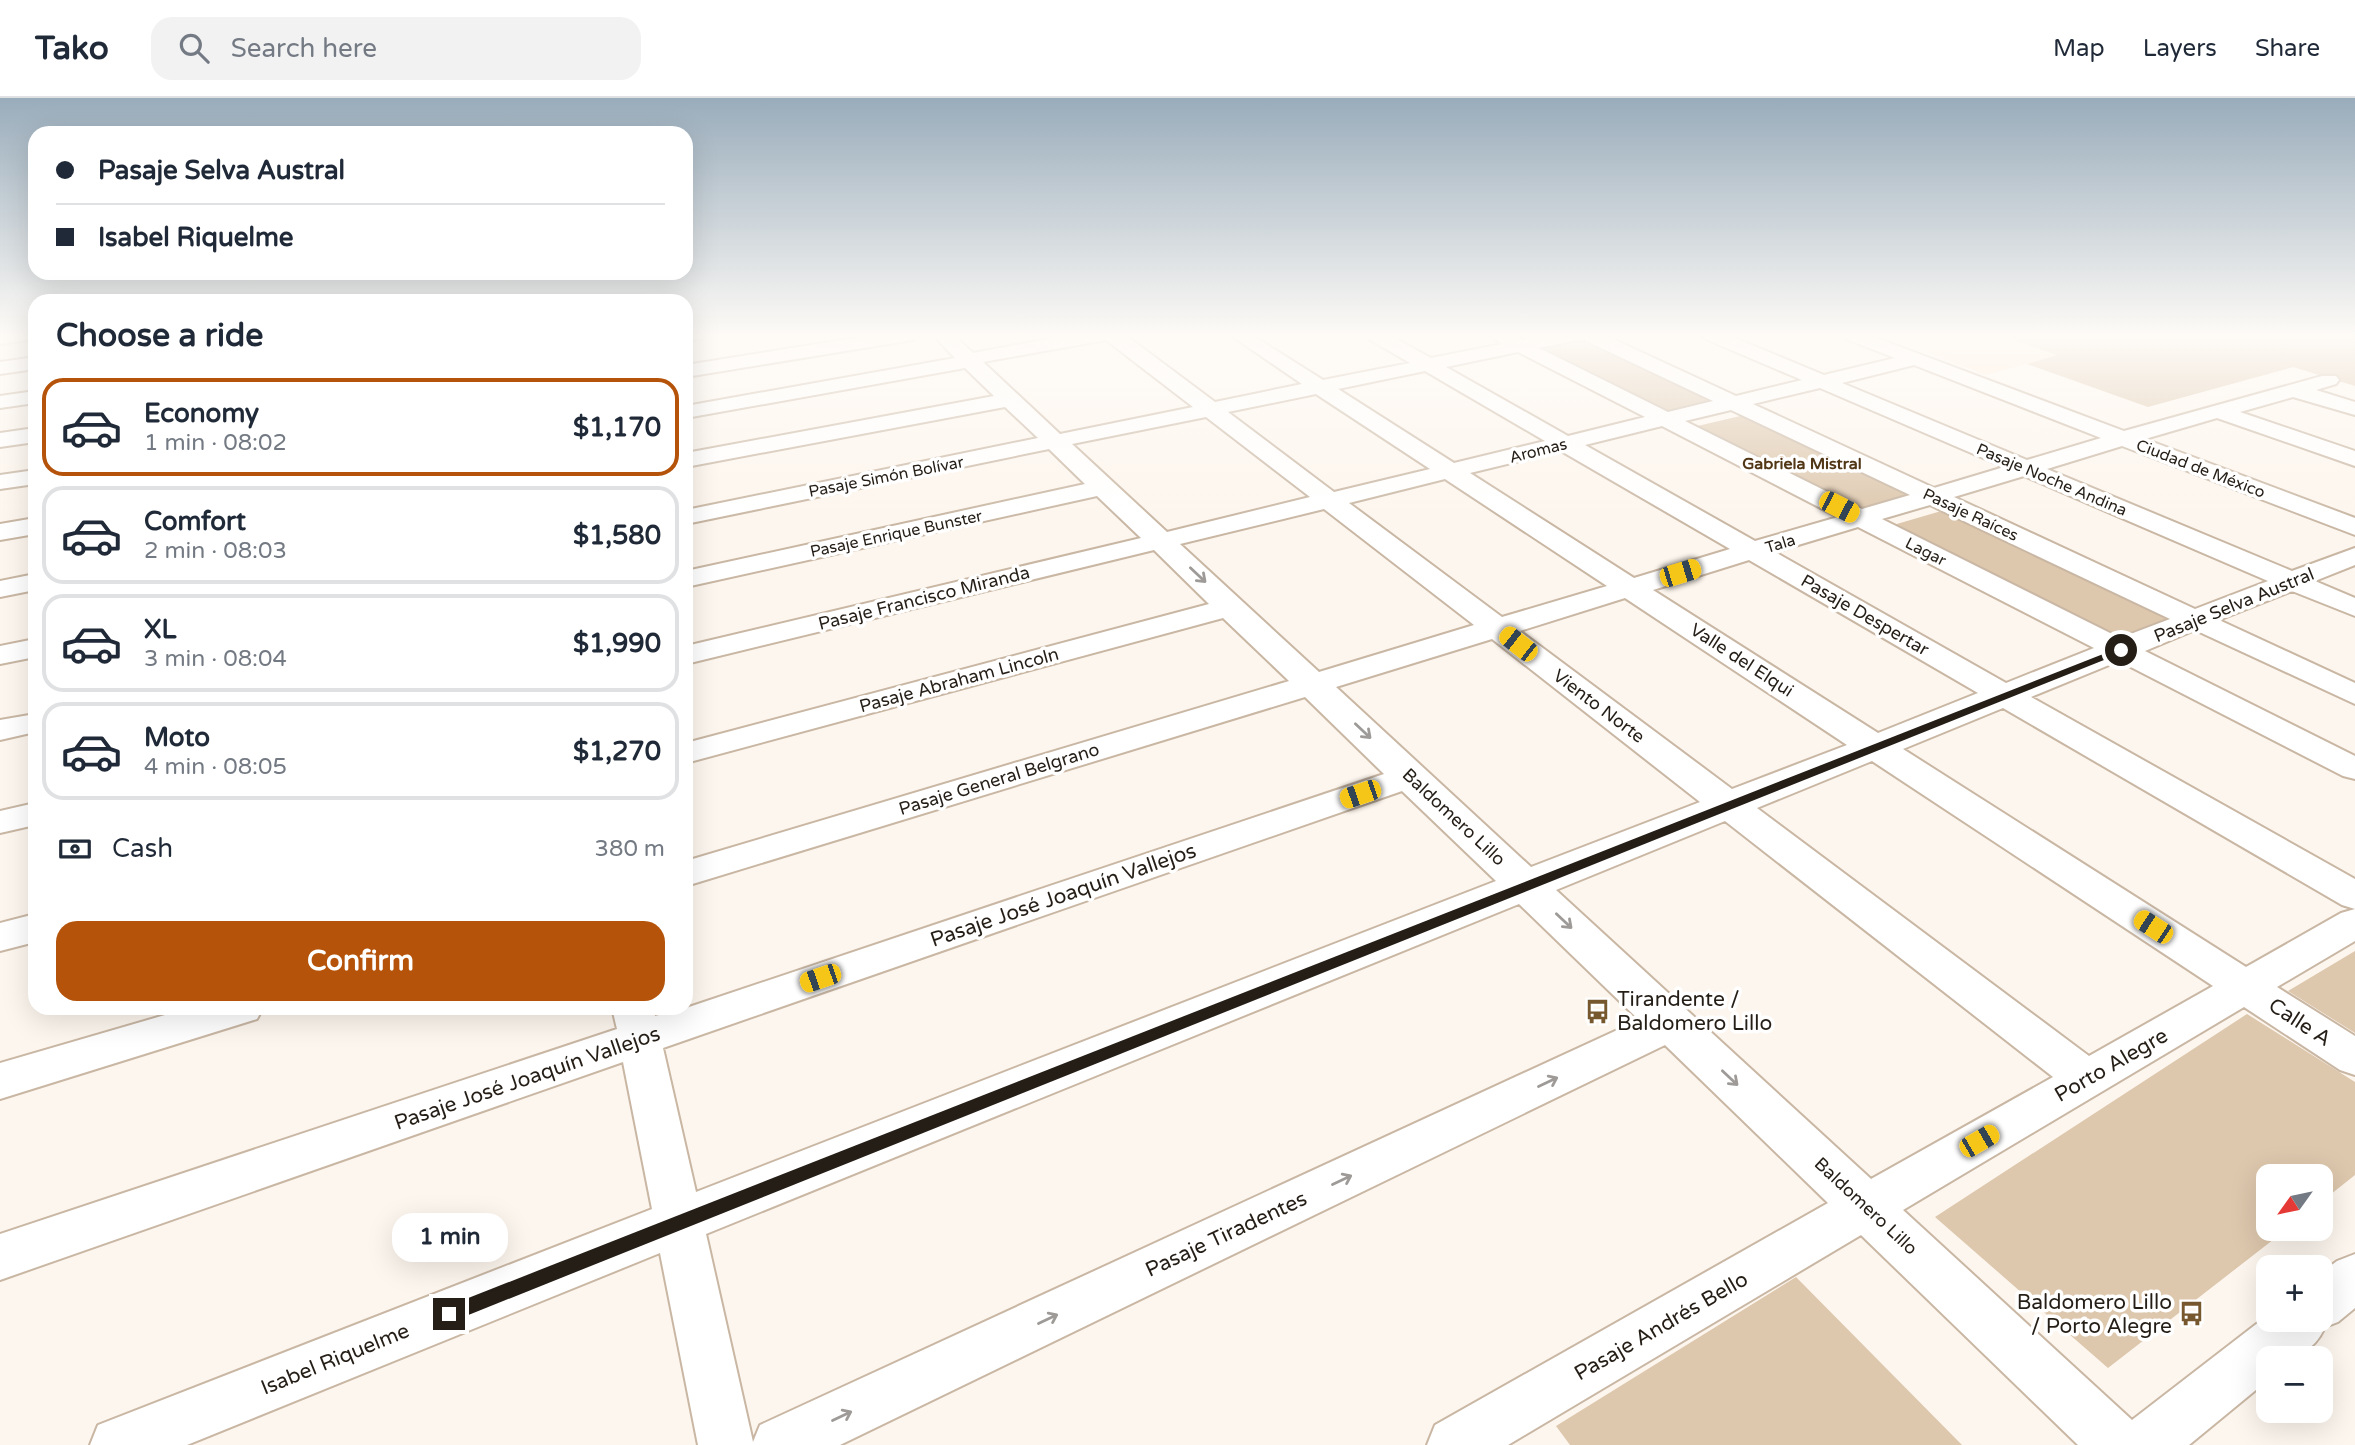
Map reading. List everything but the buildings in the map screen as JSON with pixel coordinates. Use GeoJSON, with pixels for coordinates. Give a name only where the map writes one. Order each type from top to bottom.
{"type":"FeatureCollection","features":[{"type":"Feature","properties":{"kind":"street"},"geometry":{"type":"LineString","coordinates":[[693,411],[769,397]]}},
{"type":"Feature","properties":{"kind":"street","name":"Baldomero Lillo"},"geometry":{"type":"LineString","coordinates":[[1009,397],[1071,438],[1105,487],[2118,1445]]}},
{"type":"Feature","properties":{"kind":"street","name":"Viento Norte"},"geometry":{"type":"LineString","coordinates":[[1195,397],[2087,1079]]}},
{"type":"Feature","properties":{"kind":"street","name":"Pasaje Simón Bolívar"},"geometry":{"type":"LineString","coordinates":[[693,516],[1271,397]]}},
{"type":"Feature","properties":{"kind":"street","name":"Valle del Elqui"},"geometry":{"type":"LineString","coordinates":[[1335,397],[2245,987]]}},
{"type":"Feature","properties":{"kind":"street","name":"Pasaje Despertar"},"geometry":{"type":"LineString","coordinates":[[1484,397],[2355,896]]}},
{"type":"Feature","properties":{"kind":"street","name":"Lagar"},"geometry":{"type":"LineString","coordinates":[[1622,397],[2355,769]]}},
{"type":"Feature","properties":{"kind":"street","name":"Pasaje Raíces"},"geometry":{"type":"LineString","coordinates":[[1721,397],[2355,695]]}},
{"type":"Feature","properties":{"kind":"street","name":"Aromas"},"geometry":{"type":"LineString","coordinates":[[1161,540],[1759,397]]}},
{"type":"Feature","properties":{"kind":"street","name":"Pasaje Noche Andina"},"geometry":{"type":"LineString","coordinates":[[1859,397],[2355,608]]}},
{"type":"Feature","properties":{"kind":"street","name":"Ciudad de México"},"geometry":{"type":"LineString","coordinates":[[2015,397],[2355,527]]}},
{"type":"Feature","properties":{"kind":"street","name":"Tala"},"geometry":{"type":"LineString","coordinates":[[1312,684],[2124,438],[2276,397]]}},
{"type":"Feature","properties":{"kind":"street"},"geometry":{"type":"LineString","coordinates":[[2316,397],[2355,409]]}},
{"type":"Feature","properties":{"kind":"street"},"geometry":{"type":"LineString","coordinates":[[0,402],[28,398]]}},
{"type":"Feature","properties":{"kind":"street"},"geometry":{"type":"LineString","coordinates":[[693,459],[1012,400]]}},
{"type":"Feature","properties":{"kind":"street"},"geometry":{"type":"LineString","coordinates":[[2220,412],[2355,459]]}},
{"type":"Feature","properties":{"kind":"street"},"geometry":{"type":"LineString","coordinates":[[0,440],[28,436]]}},
{"type":"Feature","properties":{"kind":"street"},"geometry":{"type":"LineString","coordinates":[[0,482],[28,478]]}},
{"type":"Feature","properties":{"kind":"street","name":"Pasaje Enrique Bunster"},"geometry":{"type":"LineString","coordinates":[[693,577],[1105,487]]}},
{"type":"Feature","properties":{"kind":"street"},"geometry":{"type":"LineString","coordinates":[[0,532],[28,527]]}},
{"type":"Feature","properties":{"kind":"street","name":"Pasaje Francisco Miranda"},"geometry":{"type":"LineString","coordinates":[[693,653],[1161,540]]}},
{"type":"Feature","properties":{"kind":"street","name":"Pasaje Selva Austral"},"geometry":{"type":"LineString","coordinates":[[1527,887],[2355,556]]}},
{"type":"Feature","properties":{"kind":"street"},"geometry":{"type":"LineString","coordinates":[[0,589],[28,583]]}},
{"type":"Feature","properties":{"kind":"street","name":"Pasaje Abraham Lincoln"},"geometry":{"type":"LineString","coordinates":[[693,751],[1231,607]]}},
{"type":"Feature","properties":{"kind":"street"},"geometry":{"type":"LineString","coordinates":[[0,655],[28,649]]}},
{"type":"Feature","properties":{"kind":"street","name":"Pasaje General Belgrano"},"geometry":{"type":"LineString","coordinates":[[693,872],[1312,684]]}},
{"type":"Feature","properties":{"kind":"street"},"geometry":{"type":"LineString","coordinates":[[0,730],[28,724]]}},
{"type":"Feature","properties":{"kind":"street","name":"Pasaje José Joaquín Vallejos"},"geometry":{"type":"LineString","coordinates":[[693,1006],[1411,776]]}},
{"type":"Feature","properties":{"kind":"street"},"geometry":{"type":"LineString","coordinates":[[0,822],[28,816]]}},
{"type":"Feature","properties":{"kind":"street","name":"Isabel Riquelme"},"geometry":{"type":"LineString","coordinates":[[118,1445],[1527,887]]}},
{"type":"Feature","properties":{"kind":"street","name":"Porto Alegre"},"geometry":{"type":"LineString","coordinates":[[1866,1207],[2355,923]]}},
{"type":"Feature","properties":{"kind":"street"},"geometry":{"type":"LineString","coordinates":[[0,937],[28,930]]}},
{"type":"Feature","properties":{"kind":"street","name":"Calle A"},"geometry":{"type":"LineString","coordinates":[[2245,987],[2355,1058]]}},
{"type":"Feature","properties":{"kind":"street"},"geometry":{"type":"LineString","coordinates":[[0,1081],[219,1015]]}},
{"type":"Feature","properties":{"kind":"street","name":"Pasaje José Joaquín Vallejos"},"geometry":{"type":"LineString","coordinates":[[0,1257],[664,1015]]}},
{"type":"Feature","properties":{"kind":"street","name":"Pasaje Tiradentes"},"geometry":{"type":"LineString","coordinates":[[780,1445],[1672,1023]]}},
{"type":"Feature","properties":{"kind":"street"},"geometry":{"type":"LineString","coordinates":[[636,1024],[726,1445]]}},
{"type":"Feature","properties":{"kind":"street","name":"Pasaje Andrés Bello"},"geometry":{"type":"LineString","coordinates":[[1455,1445],[1866,1207]]}},
{"type":"Feature","properties":{"kind":"street"},"geometry":{"type":"LineString","coordinates":[[2333,1295],[2355,1277]]}},
{"type":"Feature","properties":{"kind":"street"},"geometry":{"type":"LineString","coordinates":[[2145,1445],[2287,1332]]}},
{"type":"Feature","properties":{"kind":"shaded area"},"geometry":{"type":"Polygon","coordinates":[[[1636,397],[1708,397],[1716,401],[1671,414],[1636,397]]]}},
{"type":"Feature","properties":{"kind":"shaded area"},"geometry":{"type":"Polygon","coordinates":[[[2119,397],[2185,397],[2148,407],[2119,397]]]}},
{"type":"Feature","properties":{"kind":"shaded area"},"geometry":{"type":"Polygon","coordinates":[[[1749,414],[1918,495],[1860,510],[1693,427],[1749,414]]]}},
{"type":"Feature","properties":{"kind":"shaded area"},"geometry":{"type":"Polygon","coordinates":[[[1948,509],[2177,617],[2117,639],[1890,526],[1948,509]]]}},
{"type":"Feature","properties":{"kind":"shaded area"},"geometry":{"type":"Polygon","coordinates":[[[2355,951],[2355,1033],[2288,991],[2355,951]]]}},
{"type":"Feature","properties":{"kind":"shaded area"},"geometry":{"type":"Polygon","coordinates":[[[2247,1014],[2355,1082],[2355,1175],[2333,1192],[2333,1164],[2256,1164],[2256,1241],[2272,1241],[2108,1368],[1935,1217],[2247,1014]]]}},
{"type":"Feature","properties":{"kind":"shaded area"},"geometry":{"type":"Polygon","coordinates":[[[1796,1277],[1962,1445],[1570,1445],[1556,1426],[1796,1277]]]}},
{"type":"Feature","properties":{"kind":"place","name":"Tirandente / Baldomero Lillo"},"geometry":{"type":"Point","coordinates":[1597,1011]}},
{"type":"Feature","properties":{"kind":"place","name":"Baldomero Lillo / Porto Alegre"},"geometry":{"type":"Point","coordinates":[2192,1314]}},
{"type":"Feature","properties":{"kind":"district","name":"Gabriela Mistral"},"geometry":{"type":"Point","coordinates":[1802,463]}},
{"type":"Feature","properties":{"kind":"route"},"geometry":{"type":"LineString","coordinates":[[449,1314],[2121,650]]}}]}
